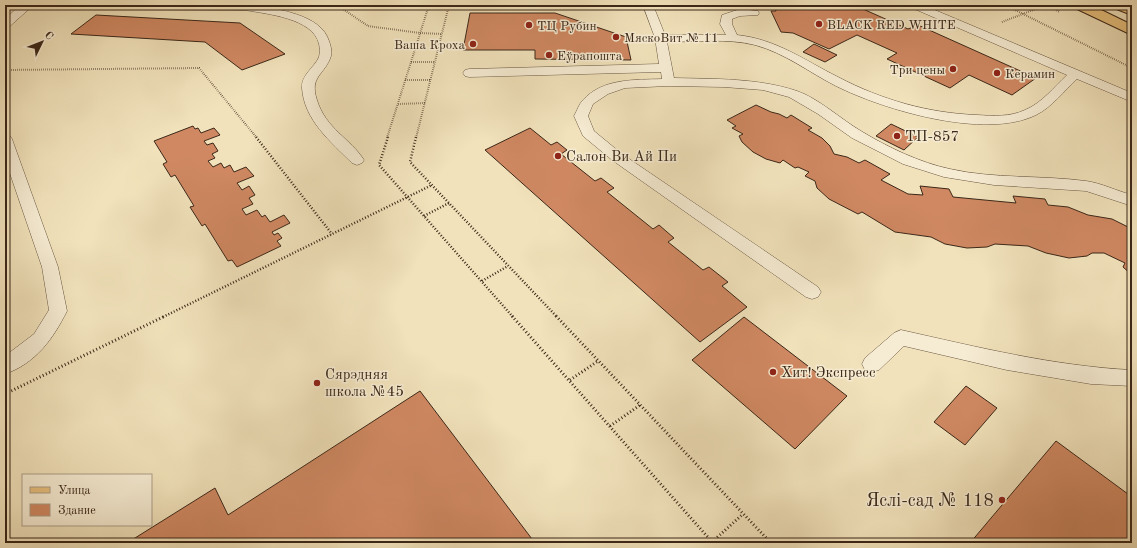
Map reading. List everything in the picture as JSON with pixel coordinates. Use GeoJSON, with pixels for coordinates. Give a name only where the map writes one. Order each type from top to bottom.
{"type":"FeatureCollection","features":[{"type":"Feature","properties":{"kind":"main road"},"geometry":{"type":"LineString","coordinates":[[1080,5],[1132,31]]}},
{"type":"Feature","properties":{"kind":"main road"},"geometry":{"type":"LineString","coordinates":[[1118,5],[1132,11]]}},
{"type":"Feature","properties":{"kind":"lane"},"geometry":{"type":"LineString","coordinates":[[5,25],[26,5]]}},
{"type":"Feature","properties":{"kind":"lane"},"geometry":{"type":"LineString","coordinates":[[648,5],[661,38],[667,75]]}},
{"type":"Feature","properties":{"kind":"lane"},"geometry":{"type":"LineString","coordinates":[[914,5],[1132,98]]}},
{"type":"Feature","properties":{"kind":"lane"},"geometry":{"type":"LineString","coordinates":[[5,6],[245,7],[280,14],[312,25],[325,41],[325,55],[316,68],[308,86],[314,112],[322,125],[357,160]]}},
{"type":"Feature","properties":{"kind":"lane"},"geometry":{"type":"LineString","coordinates":[[733,38],[726,24],[726,17],[741,12],[754,13]]}},
{"type":"Feature","properties":{"kind":"lane"},"geometry":{"type":"LineString","coordinates":[[661,38],[733,38],[757,42],[780,50],[841,84],[879,101],[918,112],[957,118],[1006,120],[1033,112],[1075,74]]}},
{"type":"Feature","properties":{"kind":"lane"},"geometry":{"type":"LineString","coordinates":[[469,73],[667,75],[763,86],[794,94],[823,111],[857,135],[908,161],[949,174],[994,180],[1087,186],[1132,201]]}},
{"type":"Feature","properties":{"kind":"lane"},"geometry":{"type":"LineString","coordinates":[[667,75],[624,84],[603,91],[588,102],[581,116],[588,133],[618,157],[812,292]]}},
{"type":"Feature","properties":{"kind":"lane"},"geometry":{"type":"LineString","coordinates":[[5,139],[50,267],[58,311],[41,338],[20,356],[5,366]]}},
{"type":"Feature","properties":{"kind":"lane"},"geometry":{"type":"LineString","coordinates":[[872,364],[901,338],[1007,362],[1090,376],[1132,378]]}},
{"type":"Feature","properties":{"kind":"path"},"geometry":{"type":"LineString","coordinates":[[337,5],[368,26],[420,33],[442,34]]}},
{"type":"Feature","properties":{"kind":"path"},"geometry":{"type":"LineString","coordinates":[[428,5],[379,165],[713,543],[743,514]]}},
{"type":"Feature","properties":{"kind":"path"},"geometry":{"type":"LineString","coordinates":[[449,5],[410,162],[771,543]]}},
{"type":"Feature","properties":{"kind":"path"},"geometry":{"type":"LineString","coordinates":[[1005,5],[1020,14],[1132,68]]}},
{"type":"Feature","properties":{"kind":"path"},"geometry":{"type":"LineString","coordinates":[[980,33],[1020,14],[1046,5]]}},
{"type":"Feature","properties":{"kind":"path"},"geometry":{"type":"LineString","coordinates":[[411,62],[435,62]]}},
{"type":"Feature","properties":{"kind":"path"},"geometry":{"type":"LineString","coordinates":[[5,70],[199,68],[230,104],[332,234]]}},
{"type":"Feature","properties":{"kind":"path"},"geometry":{"type":"LineString","coordinates":[[405,80],[430,80]]}},
{"type":"Feature","properties":{"kind":"path"},"geometry":{"type":"LineString","coordinates":[[398,104],[425,103]]}},
{"type":"Feature","properties":{"kind":"path"},"geometry":{"type":"LineString","coordinates":[[5,394],[432,185]]}},
{"type":"Feature","properties":{"kind":"path"},"geometry":{"type":"LineString","coordinates":[[424,216],[449,203]]}},
{"type":"Feature","properties":{"kind":"path"},"geometry":{"type":"LineString","coordinates":[[482,281],[508,266]]}},
{"type":"Feature","properties":{"kind":"path"},"geometry":{"type":"LineString","coordinates":[[570,380],[598,361]]}},
{"type":"Feature","properties":{"kind":"path"},"geometry":{"type":"LineString","coordinates":[[610,426],[640,405]]}},
{"type":"Feature","properties":{"kind":"building"},"geometry":{"type":"Polygon","coordinates":[[[774,5],[854,5],[908,29],[918,25],[1036,78],[1012,95],[969,75],[950,88],[887,59],[897,53],[857,35],[829,49],[793,33],[781,32],[771,11],[776,11],[774,5]]]}},
{"type":"Feature","properties":{"kind":"building","name":"ТЦ Рубин"},"geometry":{"type":"Polygon","coordinates":[[[470,13],[555,13],[626,37],[631,60],[535,59],[535,50],[463,50],[470,13]]]}},
{"type":"Feature","properties":{"kind":"building"},"geometry":{"type":"Polygon","coordinates":[[[96,15],[240,23],[285,54],[242,70],[205,42],[71,34],[96,15]]]}},
{"type":"Feature","properties":{"kind":"building"},"geometry":{"type":"Polygon","coordinates":[[[814,44],[837,55],[825,62],[803,52],[814,44]]]}},
{"type":"Feature","properties":{"kind":"building"},"geometry":{"type":"Polygon","coordinates":[[[756,105],[787,118],[791,115],[812,128],[808,130],[822,138],[830,146],[834,154],[847,157],[859,163],[865,160],[890,174],[881,180],[908,194],[923,195],[920,186],[949,189],[953,197],[1016,203],[1013,196],[1045,199],[1048,205],[1068,207],[1088,215],[1112,219],[1132,229],[1132,275],[1123,267],[1125,263],[1104,253],[1092,253],[1087,256],[1069,258],[1046,253],[1028,246],[995,244],[987,247],[967,248],[945,244],[931,237],[895,232],[862,212],[858,214],[829,199],[817,188],[815,181],[805,176],[809,172],[798,167],[795,168],[783,160],[780,163],[766,159],[753,152],[742,142],[739,136],[743,134],[732,128],[736,126],[727,120],[756,105]]]}},
{"type":"Feature","properties":{"kind":"building","name":"ТП-857"},"geometry":{"type":"Polygon","coordinates":[[[891,124],[918,137],[904,150],[876,136],[891,124]]]}},
{"type":"Feature","properties":{"kind":"building"},"geometry":{"type":"Polygon","coordinates":[[[193,126],[195,129],[198,128],[201,133],[214,128],[220,135],[204,141],[207,145],[213,143],[218,151],[212,154],[215,158],[208,161],[213,167],[221,163],[224,168],[230,165],[234,172],[246,167],[254,176],[237,183],[242,190],[249,186],[255,195],[249,198],[253,204],[242,209],[246,215],[257,210],[262,217],[265,215],[270,222],[284,215],[290,223],[272,232],[274,235],[278,233],[282,238],[277,241],[281,246],[237,267],[232,260],[228,261],[205,224],[202,226],[190,207],[194,206],[175,175],[171,177],[163,164],[167,162],[154,141],[193,126]]]}},
{"type":"Feature","properties":{"kind":"building"},"geometry":{"type":"Polygon","coordinates":[[[530,128],[551,145],[557,142],[567,150],[561,154],[595,181],[601,178],[614,188],[607,192],[653,229],[659,225],[674,238],[668,242],[703,270],[709,267],[728,282],[722,286],[747,307],[700,342],[485,150],[530,128]]]}},
{"type":"Feature","properties":{"kind":"building"},"geometry":{"type":"Polygon","coordinates":[[[744,317],[847,396],[795,449],[692,360],[744,317]]]}},
{"type":"Feature","properties":{"kind":"building"},"geometry":{"type":"Polygon","coordinates":[[[966,386],[997,408],[965,445],[934,422],[966,386]]]}},
{"type":"Feature","properties":{"kind":"building"},"geometry":{"type":"Polygon","coordinates":[[[420,391],[535,543],[127,543],[215,488],[228,515],[420,391]]]}},
{"type":"Feature","properties":{"kind":"building"},"geometry":{"type":"Polygon","coordinates":[[[1056,441],[1132,497],[1132,543],[970,543],[1056,441]]]}},
{"type":"Feature","properties":{"kind":"place","name":"BLACK RED WHITE"},"geometry":{"type":"Point","coordinates":[819,24]}},
{"type":"Feature","properties":{"kind":"place","name":"ТЦ Рубин"},"geometry":{"type":"Point","coordinates":[529,25]}},
{"type":"Feature","properties":{"kind":"place","name":"МяскоВит № 11"},"geometry":{"type":"Point","coordinates":[616,37]}},
{"type":"Feature","properties":{"kind":"place","name":"Ваша Кроха"},"geometry":{"type":"Point","coordinates":[473,44]}},
{"type":"Feature","properties":{"kind":"place","name":"Еўрапошта"},"geometry":{"type":"Point","coordinates":[549,55]}},
{"type":"Feature","properties":{"kind":"place","name":"Три цены"},"geometry":{"type":"Point","coordinates":[953,69]}},
{"type":"Feature","properties":{"kind":"place","name":"Керамин"},"geometry":{"type":"Point","coordinates":[997,73]}},
{"type":"Feature","properties":{"kind":"place","name":"ТП-857"},"geometry":{"type":"Point","coordinates":[897,136]}},
{"type":"Feature","properties":{"kind":"place","name":"Салон Ви Ай Пи"},"geometry":{"type":"Point","coordinates":[558,156]}},
{"type":"Feature","properties":{"kind":"place","name":"Хит! Экспресс"},"geometry":{"type":"Point","coordinates":[773,372]}},
{"type":"Feature","properties":{"kind":"place","name":"Сярэдняя школа №45"},"geometry":{"type":"Point","coordinates":[317,383]}},
{"type":"Feature","properties":{"kind":"place","name":"Яслі-сад № 118"},"geometry":{"type":"Point","coordinates":[1002,500]}}]}
